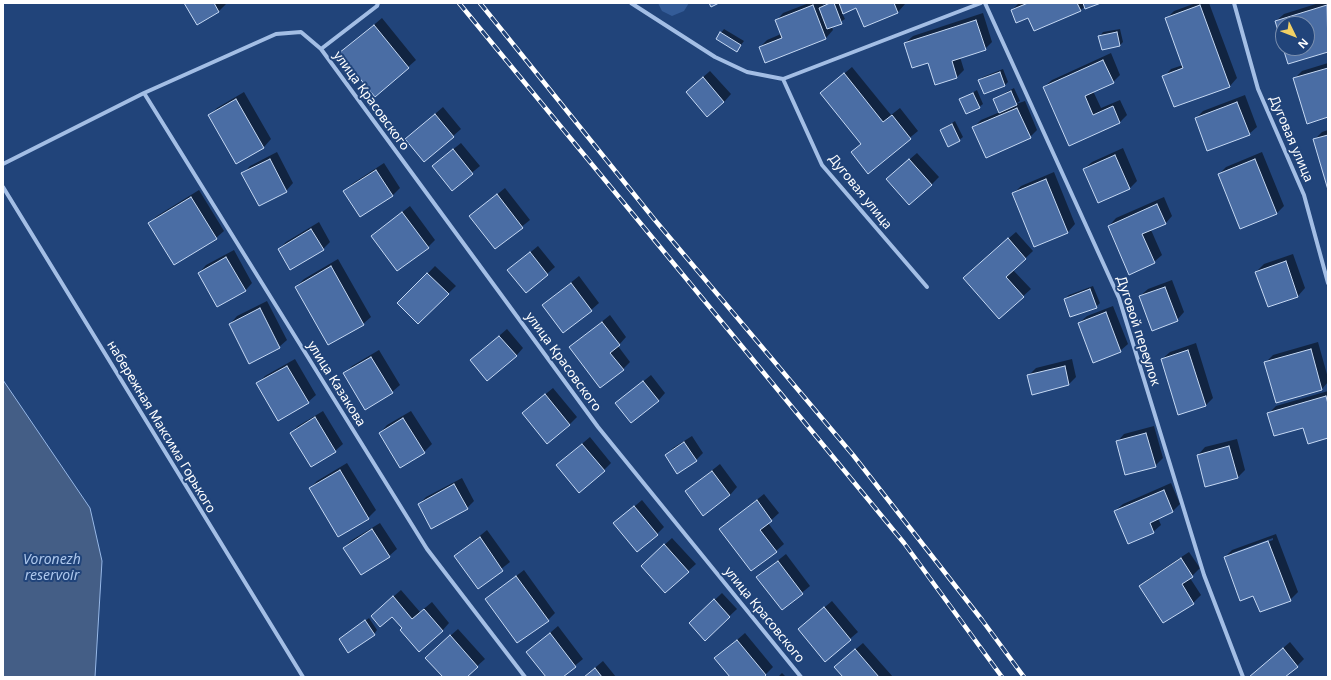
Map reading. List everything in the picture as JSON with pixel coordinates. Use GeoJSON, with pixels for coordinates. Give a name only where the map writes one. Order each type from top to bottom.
{"type":"FeatureCollection","features":[{"type":"Feature","properties":{"kind":"street"},"geometry":{"type":"LineString","coordinates":[[321,49],[378,3]]}},
{"type":"Feature","properties":{"kind":"street"},"geometry":{"type":"LineString","coordinates":[[631,3],[715,56],[747,72],[783,79],[980,3]]}},
{"type":"Feature","properties":{"kind":"street","name":"Дуговой переулок"},"geometry":{"type":"LineString","coordinates":[[985,3],[1119,298],[1204,574],[1243,677]]}},
{"type":"Feature","properties":{"kind":"street","name":"Дуговая улица"},"geometry":{"type":"LineString","coordinates":[[1234,3],[1258,89],[1304,195],[1328,283]]}},
{"type":"Feature","properties":{"kind":"street","name":"улица Красовского"},"geometry":{"type":"LineString","coordinates":[[3,164],[144,93],[276,34],[301,32],[321,49],[598,427],[801,677]]}},
{"type":"Feature","properties":{"kind":"street","name":"Дуговая улица"},"geometry":{"type":"LineString","coordinates":[[783,79],[822,165],[927,287]]}},
{"type":"Feature","properties":{"kind":"street","name":"улица Казакова"},"geometry":{"type":"LineString","coordinates":[[144,93],[427,550],[524,677]]}},
{"type":"Feature","properties":{"kind":"street","name":"набережная Максима Горького"},"geometry":{"type":"LineString","coordinates":[[3,187],[303,677]]}},
{"type":"Feature","properties":{"kind":"shaded area"},"geometry":{"type":"Polygon","coordinates":[[[658,3],[689,3],[684,11],[672,16],[662,11],[658,3]]]}},
{"type":"Feature","properties":{"kind":"water","name":"Voronezh reservoir"},"geometry":{"type":"Polygon","coordinates":[[[3,380],[90,508],[102,561],[95,677],[3,677],[3,380]]]}},
{"type":"Feature","properties":{"kind":"building"},"geometry":{"type":"Polygon","coordinates":[[[184,3],[214,3],[219,12],[197,25],[184,3]]]}},
{"type":"Feature","properties":{"kind":"building"},"geometry":{"type":"Polygon","coordinates":[[[709,3],[719,3],[711,7],[709,3]]]}},
{"type":"Feature","properties":{"kind":"building"},"geometry":{"type":"Polygon","coordinates":[[[830,3],[834,3],[842,24],[827,29],[819,8],[830,3]]]}},
{"type":"Feature","properties":{"kind":"building"},"geometry":{"type":"Polygon","coordinates":[[[839,3],[894,3],[898,13],[864,27],[856,8],[843,14],[839,3]]]}},
{"type":"Feature","properties":{"kind":"building"},"geometry":{"type":"Polygon","coordinates":[[[1028,3],[1077,3],[1081,11],[1034,31],[1028,18],[1016,23],[1011,10],[1028,3]]]}},
{"type":"Feature","properties":{"kind":"building"},"geometry":{"type":"Polygon","coordinates":[[[1083,3],[1101,3],[1085,9],[1083,3]]]}},
{"type":"Feature","properties":{"kind":"building"},"geometry":{"type":"Polygon","coordinates":[[[813,5],[826,39],[765,63],[759,47],[782,38],[775,20],[813,5]]]}},
{"type":"Feature","properties":{"kind":"building"},"geometry":{"type":"Polygon","coordinates":[[[1200,5],[1230,87],[1174,107],[1162,76],[1183,68],[1165,18],[1200,5]]]}},
{"type":"Feature","properties":{"kind":"building"},"geometry":{"type":"Polygon","coordinates":[[[1327,5],[1328,52],[1315,56],[1315,16],[1291,16],[1327,5]]]}},
{"type":"Feature","properties":{"kind":"building"},"geometry":{"type":"Polygon","coordinates":[[[976,20],[986,50],[952,61],[957,78],[935,85],[928,63],[912,68],[904,43],[976,20]]]}},
{"type":"Feature","properties":{"kind":"building"},"geometry":{"type":"Polygon","coordinates":[[[374,25],[409,68],[375,97],[339,53],[374,25]]]}},
{"type":"Feature","properties":{"kind":"building"},"geometry":{"type":"Polygon","coordinates":[[[720,32],[741,45],[737,52],[716,39],[720,32]]]}},
{"type":"Feature","properties":{"kind":"building"},"geometry":{"type":"Polygon","coordinates":[[[1117,32],[1120,46],[1102,50],[1098,36],[1117,32]]]}},
{"type":"Feature","properties":{"kind":"building"},"geometry":{"type":"Polygon","coordinates":[[[1286,56],[1315,56],[1288,64],[1286,56]]]}},
{"type":"Feature","properties":{"kind":"building"},"geometry":{"type":"Polygon","coordinates":[[[1103,60],[1114,83],[1085,96],[1093,115],[1113,106],[1120,123],[1069,146],[1043,87],[1103,60]]]}},
{"type":"Feature","properties":{"kind":"building"},"geometry":{"type":"Polygon","coordinates":[[[1328,68],[1328,117],[1307,124],[1293,78],[1328,68]]]}},
{"type":"Feature","properties":{"kind":"building"},"geometry":{"type":"Polygon","coordinates":[[[1000,72],[1005,86],[984,94],[978,80],[1000,72]]]}},
{"type":"Feature","properties":{"kind":"building"},"geometry":{"type":"Polygon","coordinates":[[[844,73],[883,122],[892,115],[911,139],[868,174],[851,152],[861,144],[820,93],[844,73]]]}},
{"type":"Feature","properties":{"kind":"building"},"geometry":{"type":"Polygon","coordinates":[[[703,77],[724,102],[707,117],[686,92],[703,77]]]}},
{"type":"Feature","properties":{"kind":"building"},"geometry":{"type":"Polygon","coordinates":[[[1011,91],[1017,105],[999,113],[993,99],[1011,91]]]}},
{"type":"Feature","properties":{"kind":"building"},"geometry":{"type":"Polygon","coordinates":[[[973,93],[980,108],[966,114],[959,99],[973,93]]]}},
{"type":"Feature","properties":{"kind":"building"},"geometry":{"type":"Polygon","coordinates":[[[236,99],[264,148],[236,164],[208,115],[236,99]]]}},
{"type":"Feature","properties":{"kind":"building"},"geometry":{"type":"Polygon","coordinates":[[[1237,102],[1250,135],[1207,151],[1195,118],[1237,102]]]}},
{"type":"Feature","properties":{"kind":"building"},"geometry":{"type":"Polygon","coordinates":[[[1017,108],[1031,138],[986,158],[972,127],[1017,108]]]}},
{"type":"Feature","properties":{"kind":"building"},"geometry":{"type":"Polygon","coordinates":[[[435,114],[454,137],[424,162],[405,139],[435,114]]]}},
{"type":"Feature","properties":{"kind":"building"},"geometry":{"type":"Polygon","coordinates":[[[952,124],[960,141],[948,147],[940,130],[952,124]]]}},
{"type":"Feature","properties":{"kind":"building"},"geometry":{"type":"Polygon","coordinates":[[[1328,135],[1328,190],[1313,139],[1328,135]]]}},
{"type":"Feature","properties":{"kind":"building"},"geometry":{"type":"Polygon","coordinates":[[[453,149],[473,174],[452,191],[432,166],[453,149]]]}},
{"type":"Feature","properties":{"kind":"building"},"geometry":{"type":"Polygon","coordinates":[[[1115,155],[1130,189],[1098,203],[1083,169],[1115,155]]]}},
{"type":"Feature","properties":{"kind":"building"},"geometry":{"type":"Polygon","coordinates":[[[270,159],[287,192],[259,206],[241,173],[270,159]]]}},
{"type":"Feature","properties":{"kind":"building"},"geometry":{"type":"Polygon","coordinates":[[[909,159],[932,185],[909,205],[886,179],[909,159]]]}},
{"type":"Feature","properties":{"kind":"building"},"geometry":{"type":"Polygon","coordinates":[[[1255,159],[1277,214],[1240,229],[1218,174],[1255,159]]]}},
{"type":"Feature","properties":{"kind":"building"},"geometry":{"type":"Polygon","coordinates":[[[376,170],[393,196],[360,217],[343,191],[376,170]]]}},
{"type":"Feature","properties":{"kind":"building"},"geometry":{"type":"Polygon","coordinates":[[[1046,179],[1068,233],[1034,247],[1012,193],[1046,179]]]}},
{"type":"Feature","properties":{"kind":"building"},"geometry":{"type":"Polygon","coordinates":[[[497,194],[523,228],[495,249],[469,216],[497,194]]]}},
{"type":"Feature","properties":{"kind":"building"},"geometry":{"type":"Polygon","coordinates":[[[191,197],[217,239],[174,265],[148,223],[191,197]]]}},
{"type":"Feature","properties":{"kind":"building"},"geometry":{"type":"Polygon","coordinates":[[[1157,204],[1166,224],[1142,234],[1155,263],[1129,275],[1108,226],[1157,204]]]}},
{"type":"Feature","properties":{"kind":"building"},"geometry":{"type":"Polygon","coordinates":[[[402,212],[429,248],[397,271],[371,236],[402,212]]]}},
{"type":"Feature","properties":{"kind":"building"},"geometry":{"type":"Polygon","coordinates":[[[311,229],[324,250],[290,270],[278,249],[311,229]]]}},
{"type":"Feature","properties":{"kind":"building"},"geometry":{"type":"Polygon","coordinates":[[[1008,238],[1026,259],[1006,277],[1024,297],[999,319],[963,278],[1008,238]]]}},
{"type":"Feature","properties":{"kind":"building"},"geometry":{"type":"Polygon","coordinates":[[[530,252],[548,275],[526,293],[507,270],[530,252]]]}},
{"type":"Feature","properties":{"kind":"building"},"geometry":{"type":"Polygon","coordinates":[[[226,257],[246,291],[217,307],[198,273],[226,257]]]}},
{"type":"Feature","properties":{"kind":"building"},"geometry":{"type":"Polygon","coordinates":[[[1286,261],[1298,297],[1268,307],[1255,272],[1286,261]]]}},
{"type":"Feature","properties":{"kind":"building"},"geometry":{"type":"Polygon","coordinates":[[[331,266],[364,325],[328,345],[295,287],[331,266]]]}},
{"type":"Feature","properties":{"kind":"building"},"geometry":{"type":"Polygon","coordinates":[[[427,273],[449,294],[418,324],[397,303],[427,273]]]}},
{"type":"Feature","properties":{"kind":"building"},"geometry":{"type":"Polygon","coordinates":[[[571,283],[592,311],[563,333],[542,305],[571,283]]]}},
{"type":"Feature","properties":{"kind":"building"},"geometry":{"type":"Polygon","coordinates":[[[1165,287],[1178,321],[1152,331],[1139,296],[1165,287]]]}},
{"type":"Feature","properties":{"kind":"building"},"geometry":{"type":"Polygon","coordinates":[[[1090,289],[1097,308],[1070,317],[1064,299],[1090,289]]]}},
{"type":"Feature","properties":{"kind":"building"},"geometry":{"type":"Polygon","coordinates":[[[260,308],[280,348],[249,364],[229,324],[260,308]]]}},
{"type":"Feature","properties":{"kind":"building"},"geometry":{"type":"Polygon","coordinates":[[[1106,312],[1121,352],[1093,363],[1078,323],[1106,312]]]}},
{"type":"Feature","properties":{"kind":"building"},"geometry":{"type":"Polygon","coordinates":[[[602,322],[620,345],[610,353],[624,370],[600,388],[569,347],[602,322]]]}},
{"type":"Feature","properties":{"kind":"building"},"geometry":{"type":"Polygon","coordinates":[[[499,336],[517,356],[487,381],[470,360],[499,336]]]}},
{"type":"Feature","properties":{"kind":"building"},"geometry":{"type":"Polygon","coordinates":[[[1311,349],[1322,390],[1276,403],[1264,362],[1311,349]]]}},
{"type":"Feature","properties":{"kind":"building"},"geometry":{"type":"Polygon","coordinates":[[[1188,350],[1206,406],[1178,415],[1161,359],[1188,350]]]}},
{"type":"Feature","properties":{"kind":"building"},"geometry":{"type":"Polygon","coordinates":[[[371,357],[393,393],[365,410],[343,373],[371,357]]]}},
{"type":"Feature","properties":{"kind":"building"},"geometry":{"type":"Polygon","coordinates":[[[287,366],[309,403],[278,421],[256,383],[287,366]]]}},
{"type":"Feature","properties":{"kind":"building"},"geometry":{"type":"Polygon","coordinates":[[[1065,366],[1069,385],[1032,395],[1027,375],[1065,366]]]}},
{"type":"Feature","properties":{"kind":"building"},"geometry":{"type":"Polygon","coordinates":[[[643,381],[659,401],[631,423],[615,403],[643,381]]]}},
{"type":"Feature","properties":{"kind":"building"},"geometry":{"type":"Polygon","coordinates":[[[545,394],[570,425],[547,444],[522,413],[545,394]]]}},
{"type":"Feature","properties":{"kind":"building"},"geometry":{"type":"Polygon","coordinates":[[[1326,396],[1328,404],[1328,438],[1308,444],[1303,428],[1274,436],[1267,413],[1326,396]]]}},
{"type":"Feature","properties":{"kind":"building"},"geometry":{"type":"Polygon","coordinates":[[[315,417],[336,452],[311,467],[290,433],[315,417]]]}},
{"type":"Feature","properties":{"kind":"building"},"geometry":{"type":"Polygon","coordinates":[[[403,418],[425,453],[400,468],[379,433],[403,418]]]}},
{"type":"Feature","properties":{"kind":"building"},"geometry":{"type":"Polygon","coordinates":[[[1146,433],[1156,467],[1125,475],[1116,441],[1146,433]]]}},
{"type":"Feature","properties":{"kind":"building"},"geometry":{"type":"Polygon","coordinates":[[[684,442],[697,461],[677,474],[665,455],[684,442]]]}},
{"type":"Feature","properties":{"kind":"building"},"geometry":{"type":"Polygon","coordinates":[[[582,444],[605,471],[579,493],[556,465],[582,444]]]}},
{"type":"Feature","properties":{"kind":"building"},"geometry":{"type":"Polygon","coordinates":[[[1229,446],[1238,478],[1205,487],[1197,455],[1229,446]]]}},
{"type":"Feature","properties":{"kind":"building"},"geometry":{"type":"Polygon","coordinates":[[[340,470],[369,519],[338,537],[309,488],[340,470]]]}},
{"type":"Feature","properties":{"kind":"building"},"geometry":{"type":"Polygon","coordinates":[[[712,471],[730,495],[703,516],[685,491],[712,471]]]}},
{"type":"Feature","properties":{"kind":"building"},"geometry":{"type":"Polygon","coordinates":[[[454,484],[468,509],[431,529],[418,504],[454,484]]]}},
{"type":"Feature","properties":{"kind":"building"},"geometry":{"type":"Polygon","coordinates":[[[1164,490],[1173,512],[1150,523],[1154,533],[1128,544],[1114,511],[1164,490]]]}},
{"type":"Feature","properties":{"kind":"building"},"geometry":{"type":"Polygon","coordinates":[[[757,500],[772,521],[760,530],[777,552],[751,571],[719,529],[757,500]]]}},
{"type":"Feature","properties":{"kind":"building"},"geometry":{"type":"Polygon","coordinates":[[[634,506],[658,535],[637,552],[613,523],[634,506]]]}},
{"type":"Feature","properties":{"kind":"building"},"geometry":{"type":"Polygon","coordinates":[[[372,529],[390,557],[361,575],[343,548],[372,529]]]}},
{"type":"Feature","properties":{"kind":"building"},"geometry":{"type":"Polygon","coordinates":[[[480,537],[503,571],[478,589],[454,556],[480,537]]]}},
{"type":"Feature","properties":{"kind":"building"},"geometry":{"type":"Polygon","coordinates":[[[1268,541],[1291,601],[1260,612],[1253,596],[1240,601],[1224,557],[1268,541]]]}},
{"type":"Feature","properties":{"kind":"building"},"geometry":{"type":"Polygon","coordinates":[[[664,544],[689,572],[665,593],[641,566],[664,544]]]}},
{"type":"Feature","properties":{"kind":"building"},"geometry":{"type":"Polygon","coordinates":[[[1181,558],[1193,577],[1182,584],[1194,604],[1163,623],[1139,586],[1181,558]]]}},
{"type":"Feature","properties":{"kind":"building"},"geometry":{"type":"Polygon","coordinates":[[[778,561],[803,594],[782,610],[756,577],[778,561]]]}},
{"type":"Feature","properties":{"kind":"building"},"geometry":{"type":"Polygon","coordinates":[[[516,576],[549,621],[517,643],[485,599],[516,576]]]}},
{"type":"Feature","properties":{"kind":"building"},"geometry":{"type":"Polygon","coordinates":[[[393,596],[412,619],[424,609],[443,631],[419,652],[400,630],[402,628],[392,617],[380,627],[371,616],[393,596]]]}},
{"type":"Feature","properties":{"kind":"building"},"geometry":{"type":"Polygon","coordinates":[[[714,599],[730,617],[705,641],[689,623],[714,599]]]}},
{"type":"Feature","properties":{"kind":"building"},"geometry":{"type":"Polygon","coordinates":[[[824,607],[851,640],[825,662],[798,629],[824,607]]]}},
{"type":"Feature","properties":{"kind":"building"},"geometry":{"type":"Polygon","coordinates":[[[365,620],[375,635],[348,653],[339,639],[365,620]]]}},
{"type":"Feature","properties":{"kind":"building"},"geometry":{"type":"Polygon","coordinates":[[[550,633],[576,667],[563,677],[546,677],[526,652],[550,633]]]}},
{"type":"Feature","properties":{"kind":"building"},"geometry":{"type":"Polygon","coordinates":[[[450,635],[478,667],[467,677],[443,677],[425,658],[450,635]]]}},
{"type":"Feature","properties":{"kind":"building"},"geometry":{"type":"Polygon","coordinates":[[[737,640],[766,675],[764,677],[730,677],[714,658],[737,640]]]}},
{"type":"Feature","properties":{"kind":"building"},"geometry":{"type":"Polygon","coordinates":[[[1283,648],[1298,667],[1285,677],[1249,677],[1283,648]]]}},
{"type":"Feature","properties":{"kind":"building"},"geometry":{"type":"Polygon","coordinates":[[[855,649],[879,677],[843,677],[834,667],[855,649]]]}},
{"type":"Feature","properties":{"kind":"building"},"geometry":{"type":"Polygon","coordinates":[[[595,668],[602,677],[584,677],[595,668]]]}},
{"type":"Feature","properties":{"kind":"railway"},"geometry":{"type":"LineString","coordinates":[[459,3],[904,543],[1002,677]]}},
{"type":"Feature","properties":{"kind":"railway"},"geometry":{"type":"LineString","coordinates":[[480,3],[654,219],[853,455],[982,620],[1024,677]]}}]}
